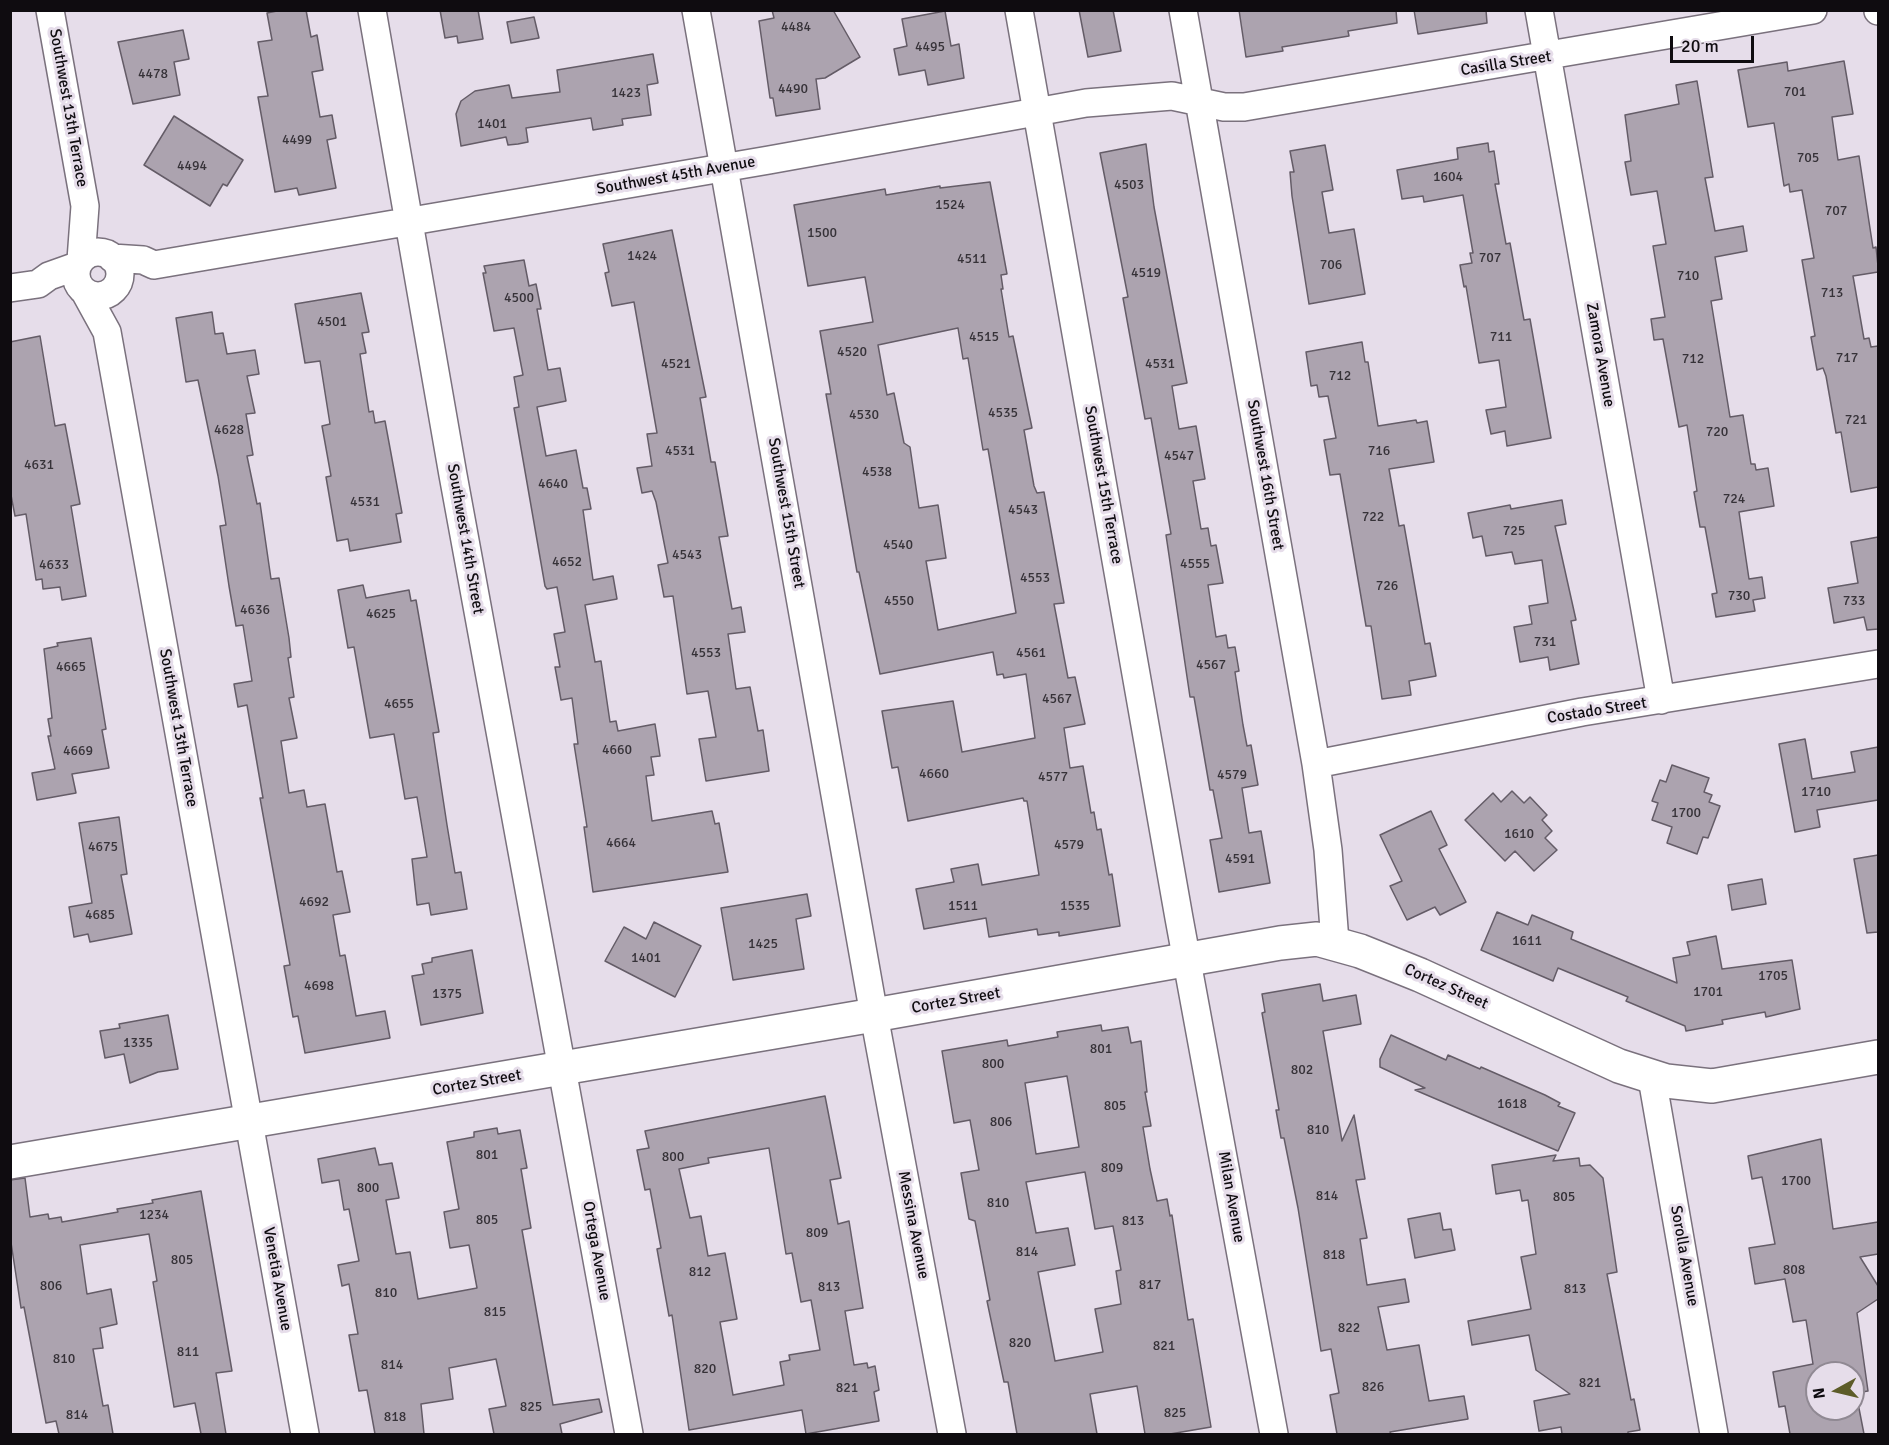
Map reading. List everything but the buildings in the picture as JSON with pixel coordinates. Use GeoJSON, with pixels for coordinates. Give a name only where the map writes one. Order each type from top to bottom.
{"type":"FeatureCollection","features":[{"type":"Feature","properties":{"kind":"street","name":"Southwest 13th Terrace"},"geometry":{"type":"LineString","coordinates":[[50,10],[85,206],[81,277],[92,310],[107,332]]}},
{"type":"Feature","properties":{"kind":"street","name":"Southwest 14th Street"},"geometry":{"type":"LineString","coordinates":[[372,10],[453,475],[563,1068]]}},
{"type":"Feature","properties":{"kind":"street","name":"Southwest 15th Street"},"geometry":{"type":"LineString","coordinates":[[696,10],[874,1015]]}},
{"type":"Feature","properties":{"kind":"street","name":"Southwest 15th Terrace"},"geometry":{"type":"LineString","coordinates":[[1019,10],[1188,960]]}},
{"type":"Feature","properties":{"kind":"street","name":"Southwest 16th Street"},"geometry":{"type":"LineString","coordinates":[[1183,10],[1316,764],[1329,861],[1335,942]]}},
{"type":"Feature","properties":{"kind":"street","name":"Zamora Avenue"},"geometry":{"type":"LineString","coordinates":[[1539,10],[1661,700]]}},
{"type":"Feature","properties":{"kind":"street","name":"Casilla Street"},"geometry":{"type":"LineString","coordinates":[[1199,101],[1224,107],[1244,107],[1813,10]]}},
{"type":"Feature","properties":{"kind":"street","name":"Southwest 45th Avenue"},"geometry":{"type":"LineString","coordinates":[[113,290],[144,274],[154,265],[725,168],[1037,111],[1146,97],[1172,96],[1199,101]]}},
{"type":"Feature","properties":{"kind":"street","name":"Southwest 13th Terrace"},"geometry":{"type":"LineString","coordinates":[[85,206],[110,256]]}},
{"type":"Feature","properties":{"kind":"street"},"geometry":{"type":"LineString","coordinates":[[10,288],[38,284],[49,276],[81,277],[101,296],[113,290],[120,273],[110,256],[96,252],[81,277]]}},
{"type":"Feature","properties":{"kind":"street","name":"Southwest 45th Avenue"},"geometry":{"type":"LineString","coordinates":[[110,256],[143,260],[154,265]]}},
{"type":"Feature","properties":{"kind":"street","name":"Southwest 13th Terrace"},"geometry":{"type":"LineString","coordinates":[[113,290],[113,306],[107,332],[249,1123]]}},
{"type":"Feature","properties":{"kind":"street","name":"Costado Street"},"geometry":{"type":"LineString","coordinates":[[1316,764],[1582,712],[1878,664]]}},
{"type":"Feature","properties":{"kind":"street","name":"Cortez Street"},"geometry":{"type":"LineString","coordinates":[[10,1162],[249,1123],[1297,941],[1335,942],[1410,970],[1619,1066],[1652,1078],[1677,1083],[1712,1086],[1878,1057]]}},
{"type":"Feature","properties":{"kind":"street","name":"Milan Avenue"},"geometry":{"type":"LineString","coordinates":[[1188,960],[1274,1434]]}},
{"type":"Feature","properties":{"kind":"street","name":"Messina Avenue"},"geometry":{"type":"LineString","coordinates":[[874,1015],[952,1434]]}},
{"type":"Feature","properties":{"kind":"street","name":"Ortega Avenue"},"geometry":{"type":"LineString","coordinates":[[563,1068],[629,1434]]}},
{"type":"Feature","properties":{"kind":"street","name":"Sorolla Avenue"},"geometry":{"type":"LineString","coordinates":[[1652,1078],[1714,1434]]}},
{"type":"Feature","properties":{"kind":"street","name":"Venetia Avenue"},"geometry":{"type":"LineString","coordinates":[[249,1123],[305,1434]]}}]}
